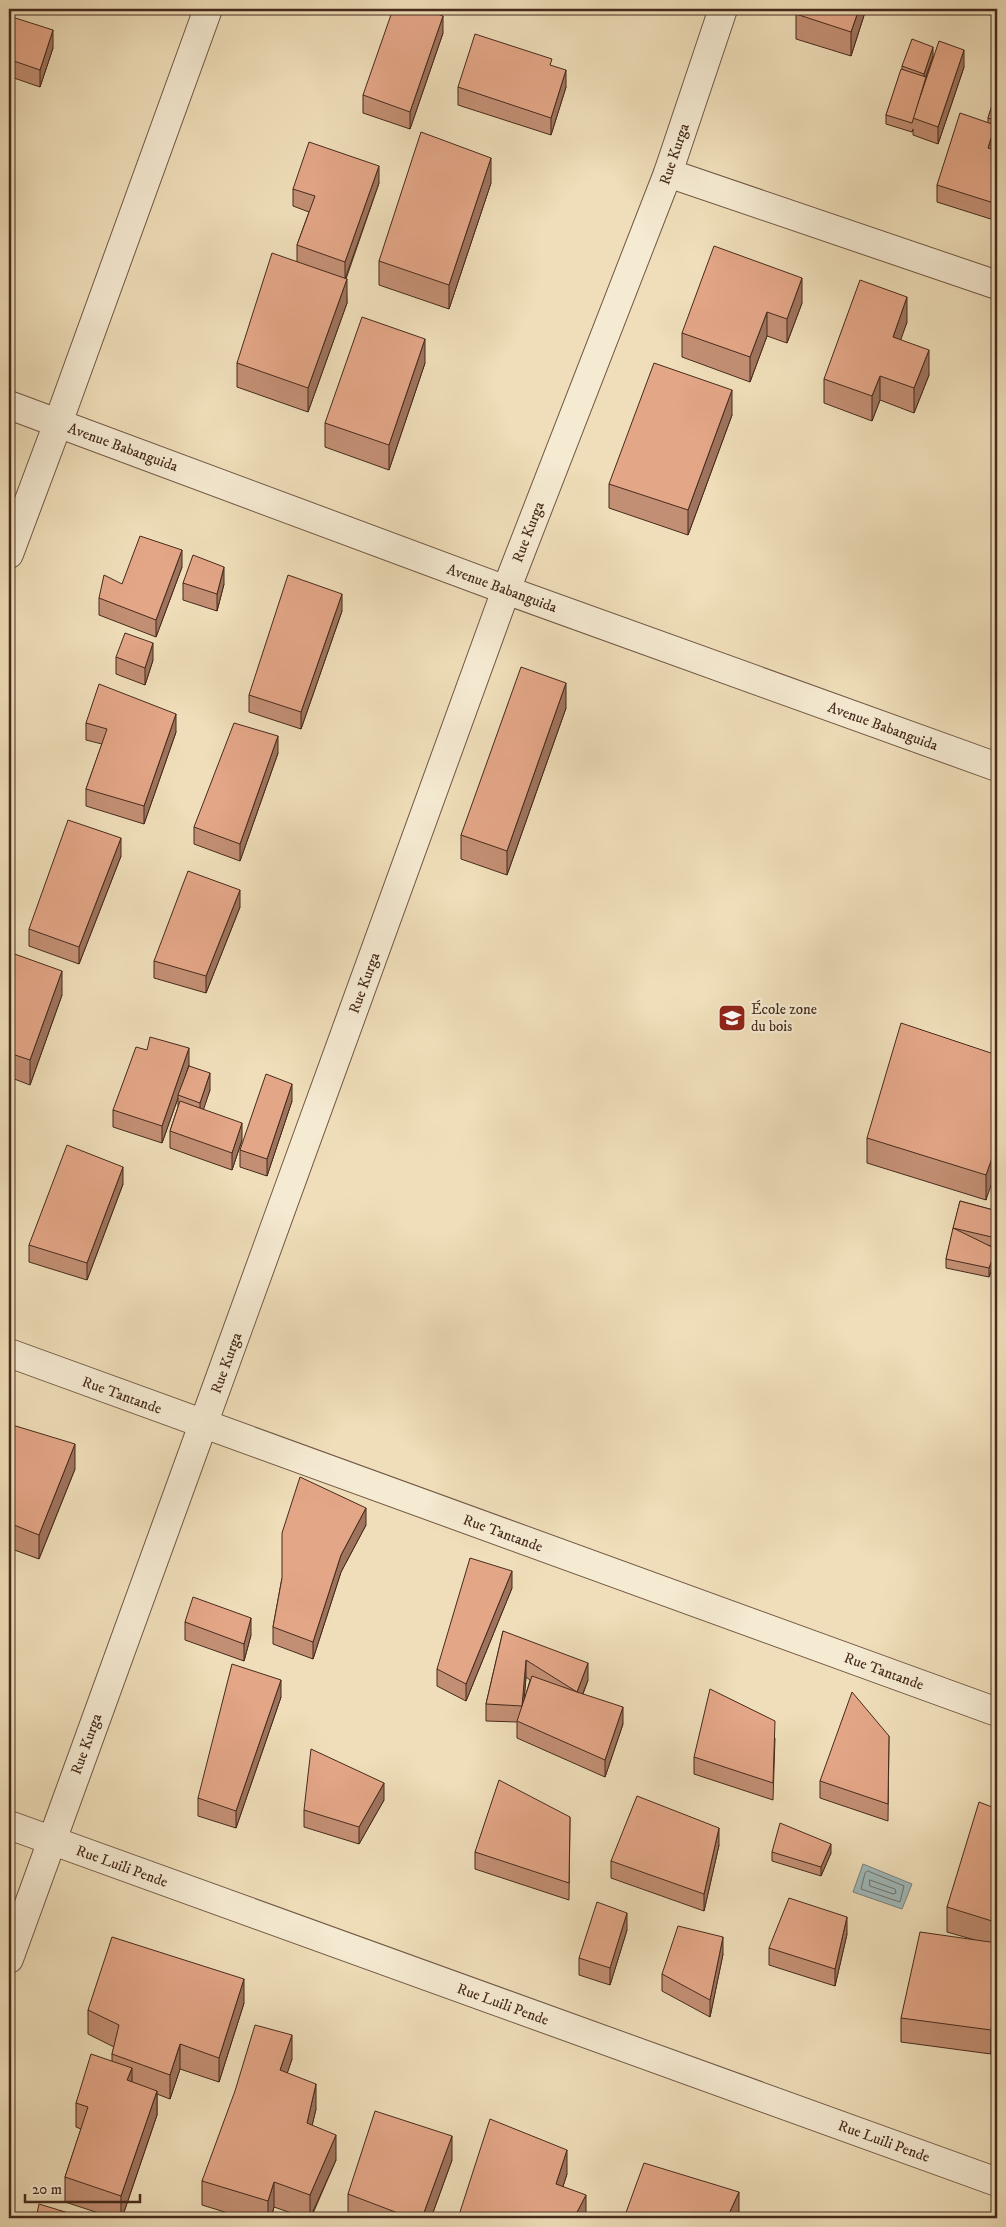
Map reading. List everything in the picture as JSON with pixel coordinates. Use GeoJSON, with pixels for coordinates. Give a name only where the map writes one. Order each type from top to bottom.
{"type":"FeatureCollection","features":[{"type":"Feature","properties":{"kind":"street"},"geometry":{"type":"LineString","coordinates":[[9,554],[208,9]]}},
{"type":"Feature","properties":{"kind":"street","name":"Rue Kurga"},"geometry":{"type":"LineString","coordinates":[[9,1959],[506,590],[668,173],[723,9]]}},
{"type":"Feature","properties":{"kind":"street"},"geometry":{"type":"LineString","coordinates":[[668,173],[997,285]]}},
{"type":"Feature","properties":{"kind":"street","name":"Avenue Babanguida"},"geometry":{"type":"LineString","coordinates":[[9,405],[506,590],[997,767]]}},
{"type":"Feature","properties":{"kind":"street","name":"Rue Tantande"},"geometry":{"type":"LineString","coordinates":[[9,1353],[997,1712]]}},
{"type":"Feature","properties":{"kind":"street","name":"Rue Luili Pende"},"geometry":{"type":"LineString","coordinates":[[9,1826],[997,2182]]}},
{"type":"Feature","properties":{"kind":"water"},"geometry":{"type":"Polygon","coordinates":[[[863,1864],[912,1884],[902,1909],[853,1892],[863,1864]]]}},
{"type":"Feature","properties":{"kind":"building"},"geometry":{"type":"Polygon","coordinates":[[[393,9],[424,9],[443,16],[410,112],[363,95],[393,9]]]}},
{"type":"Feature","properties":{"kind":"building"},"geometry":{"type":"Polygon","coordinates":[[[797,9],[859,9],[851,32],[796,14],[797,9]]]}},
{"type":"Feature","properties":{"kind":"building"},"geometry":{"type":"Polygon","coordinates":[[[9,16],[53,30],[40,70],[11,60],[9,66],[9,16]]]}},
{"type":"Feature","properties":{"kind":"building"},"geometry":{"type":"Polygon","coordinates":[[[475,34],[552,59],[550,65],[566,70],[551,118],[458,87],[475,34]]]}},
{"type":"Feature","properties":{"kind":"building"},"geometry":{"type":"Polygon","coordinates":[[[912,39],[933,47],[924,74],[902,66],[912,39]]]}},
{"type":"Feature","properties":{"kind":"building"},"geometry":{"type":"Polygon","coordinates":[[[939,41],[964,50],[938,127],[913,118],[939,41]]]}},
{"type":"Feature","properties":{"kind":"building"},"geometry":{"type":"Polygon","coordinates":[[[901,69],[926,77],[912,123],[886,115],[901,69]]]}},
{"type":"Feature","properties":{"kind":"building"},"geometry":{"type":"Polygon","coordinates":[[[997,90],[997,121],[988,118],[997,90]]]}},
{"type":"Feature","properties":{"kind":"building"},"geometry":{"type":"Polygon","coordinates":[[[9,109],[12,111],[9,122],[9,109]]]}},
{"type":"Feature","properties":{"kind":"building"},"geometry":{"type":"Polygon","coordinates":[[[960,113],[995,125],[988,148],[997,151],[997,204],[937,185],[960,113]]]}},
{"type":"Feature","properties":{"kind":"building"},"geometry":{"type":"Polygon","coordinates":[[[421,132],[491,158],[449,285],[379,261],[421,132]]]}},
{"type":"Feature","properties":{"kind":"building"},"geometry":{"type":"Polygon","coordinates":[[[309,142],[379,166],[345,262],[297,245],[315,196],[293,189],[309,142]]]}},
{"type":"Feature","properties":{"kind":"building"},"geometry":{"type":"Polygon","coordinates":[[[714,246],[802,278],[787,319],[767,312],[750,357],[682,333],[714,246]]]}},
{"type":"Feature","properties":{"kind":"building"},"geometry":{"type":"Polygon","coordinates":[[[272,253],[347,279],[308,388],[237,363],[272,253]]]}},
{"type":"Feature","properties":{"kind":"building"},"geometry":{"type":"Polygon","coordinates":[[[860,280],[907,297],[893,337],[929,350],[914,388],[880,376],[872,396],[824,379],[860,280]]]}},
{"type":"Feature","properties":{"kind":"building"},"geometry":{"type":"Polygon","coordinates":[[[362,317],[425,339],[389,445],[325,423],[362,317]]]}},
{"type":"Feature","properties":{"kind":"building"},"geometry":{"type":"Polygon","coordinates":[[[654,363],[732,390],[688,510],[609,484],[654,363]]]}},
{"type":"Feature","properties":{"kind":"building"},"geometry":{"type":"Polygon","coordinates":[[[140,536],[182,550],[156,620],[99,598],[104,575],[122,584],[140,536]]]}},
{"type":"Feature","properties":{"kind":"building"},"geometry":{"type":"Polygon","coordinates":[[[193,555],[224,567],[217,594],[183,583],[193,555]]]}},
{"type":"Feature","properties":{"kind":"building"},"geometry":{"type":"Polygon","coordinates":[[[288,575],[342,594],[301,712],[249,695],[288,575]]]}},
{"type":"Feature","properties":{"kind":"building"},"geometry":{"type":"Polygon","coordinates":[[[125,633],[153,643],[145,668],[116,657],[125,633]]]}},
{"type":"Feature","properties":{"kind":"building"},"geometry":{"type":"Polygon","coordinates":[[[521,667],[566,683],[507,851],[461,835],[521,667]]]}},
{"type":"Feature","properties":{"kind":"building"},"geometry":{"type":"Polygon","coordinates":[[[99,684],[176,714],[144,806],[86,789],[107,729],[86,723],[99,684]]]}},
{"type":"Feature","properties":{"kind":"building"},"geometry":{"type":"Polygon","coordinates":[[[234,723],[278,736],[240,844],[194,827],[234,723]]]}},
{"type":"Feature","properties":{"kind":"building"},"geometry":{"type":"Polygon","coordinates":[[[68,820],[121,838],[79,947],[29,929],[68,820]]]}},
{"type":"Feature","properties":{"kind":"building"},"geometry":{"type":"Polygon","coordinates":[[[188,871],[240,890],[206,976],[154,961],[188,871]]]}},
{"type":"Feature","properties":{"kind":"building"},"geometry":{"type":"Polygon","coordinates":[[[9,952],[62,971],[30,1060],[9,1053],[9,952]]]}},
{"type":"Feature","properties":{"kind":"building"},"geometry":{"type":"Polygon","coordinates":[[[901,1023],[997,1055],[997,1144],[986,1175],[867,1138],[901,1023]]]}},
{"type":"Feature","properties":{"kind":"building"},"geometry":{"type":"Polygon","coordinates":[[[150,1037],[189,1048],[162,1126],[113,1110],[136,1047],[147,1050],[150,1037]]]}},
{"type":"Feature","properties":{"kind":"building"},"geometry":{"type":"Polygon","coordinates":[[[189,1066],[210,1073],[200,1103],[178,1095],[189,1066]]]}},
{"type":"Feature","properties":{"kind":"building"},"geometry":{"type":"Polygon","coordinates":[[[266,1074],[292,1084],[267,1159],[240,1150],[266,1074]]]}},
{"type":"Feature","properties":{"kind":"building"},"geometry":{"type":"Polygon","coordinates":[[[180,1101],[242,1123],[232,1153],[170,1131],[180,1101]]]}},
{"type":"Feature","properties":{"kind":"building"},"geometry":{"type":"Polygon","coordinates":[[[67,1145],[123,1167],[87,1263],[29,1245],[67,1145]]]}},
{"type":"Feature","properties":{"kind":"building"},"geometry":{"type":"Polygon","coordinates":[[[960,1201],[997,1211],[996,1238],[953,1228],[960,1201]]]}},
{"type":"Feature","properties":{"kind":"building"},"geometry":{"type":"Polygon","coordinates":[[[953,1228],[996,1249],[989,1268],[946,1259],[953,1228]]]}},
{"type":"Feature","properties":{"kind":"building"},"geometry":{"type":"Polygon","coordinates":[[[9,1424],[75,1444],[39,1535],[9,1523],[9,1424]]]}},
{"type":"Feature","properties":{"kind":"building"},"geometry":{"type":"Polygon","coordinates":[[[300,1477],[366,1508],[341,1555],[313,1642],[273,1627],[282,1578],[282,1533],[300,1477]]]}},
{"type":"Feature","properties":{"kind":"building"},"geometry":{"type":"Polygon","coordinates":[[[470,1558],[512,1571],[466,1684],[437,1669],[470,1558]]]}},
{"type":"Feature","properties":{"kind":"building"},"geometry":{"type":"Polygon","coordinates":[[[193,1597],[251,1618],[244,1644],[185,1622],[193,1597]]]}},
{"type":"Feature","properties":{"kind":"building"},"geometry":{"type":"Polygon","coordinates":[[[503,1631],[588,1663],[577,1692],[526,1660],[522,1706],[486,1704],[503,1631]]]}},
{"type":"Feature","properties":{"kind":"building"},"geometry":{"type":"Polygon","coordinates":[[[232,1664],[281,1680],[236,1811],[198,1798],[232,1664]]]}},
{"type":"Feature","properties":{"kind":"building"},"geometry":{"type":"Polygon","coordinates":[[[532,1676],[623,1707],[605,1760],[517,1721],[532,1676]]]}},
{"type":"Feature","properties":{"kind":"building"},"geometry":{"type":"Polygon","coordinates":[[[710,1689],[775,1721],[773,1783],[694,1757],[710,1689]]]}},
{"type":"Feature","properties":{"kind":"building"},"geometry":{"type":"Polygon","coordinates":[[[852,1692],[889,1736],[888,1804],[820,1781],[852,1692]]]}},
{"type":"Feature","properties":{"kind":"building"},"geometry":{"type":"Polygon","coordinates":[[[311,1749],[384,1783],[359,1827],[304,1810],[311,1749]]]}},
{"type":"Feature","properties":{"kind":"building"},"geometry":{"type":"Polygon","coordinates":[[[499,1780],[570,1817],[569,1883],[475,1852],[499,1780]]]}},
{"type":"Feature","properties":{"kind":"building"},"geometry":{"type":"Polygon","coordinates":[[[637,1796],[719,1828],[704,1894],[611,1861],[637,1796]]]}},
{"type":"Feature","properties":{"kind":"building"},"geometry":{"type":"Polygon","coordinates":[[[979,1802],[997,1809],[997,1907],[992,1921],[947,1907],[979,1802]]]}},
{"type":"Feature","properties":{"kind":"building"},"geometry":{"type":"Polygon","coordinates":[[[780,1823],[831,1844],[821,1867],[772,1852],[780,1823]]]}},
{"type":"Feature","properties":{"kind":"building"},"geometry":{"type":"Polygon","coordinates":[[[789,1898],[847,1917],[835,1969],[769,1948],[789,1898]]]}},
{"type":"Feature","properties":{"kind":"building"},"geometry":{"type":"Polygon","coordinates":[[[597,1902],[627,1913],[610,1968],[579,1958],[597,1902]]]}},
{"type":"Feature","properties":{"kind":"building"},"geometry":{"type":"Polygon","coordinates":[[[678,1926],[723,1937],[710,2000],[662,1974],[678,1926]]]}},
{"type":"Feature","properties":{"kind":"building"},"geometry":{"type":"Polygon","coordinates":[[[920,1932],[997,1943],[997,1986],[991,2030],[901,2018],[920,1932]]]}},
{"type":"Feature","properties":{"kind":"building"},"geometry":{"type":"Polygon","coordinates":[[[112,1937],[244,1979],[219,2058],[180,2044],[170,2075],[112,2054],[119,2025],[88,2010],[112,1937]]]}},
{"type":"Feature","properties":{"kind":"building"},"geometry":{"type":"Polygon","coordinates":[[[255,2025],[292,2035],[280,2070],[316,2084],[307,2123],[336,2135],[310,2195],[274,2182],[268,2201],[202,2181],[235,2091],[255,2025]]]}},
{"type":"Feature","properties":{"kind":"building"},"geometry":{"type":"Polygon","coordinates":[[[91,2054],[132,2068],[127,2080],[157,2091],[121,2196],[65,2177],[88,2107],[76,2103],[91,2054]]]}},
{"type":"Feature","properties":{"kind":"building"},"geometry":{"type":"Polygon","coordinates":[[[375,2111],[452,2136],[422,2218],[411,2218],[348,2194],[375,2111]]]}},
{"type":"Feature","properties":{"kind":"building"},"geometry":{"type":"Polygon","coordinates":[[[490,2119],[567,2150],[556,2184],[586,2195],[574,2218],[554,2215],[552,2218],[476,2218],[460,2212],[490,2119]]]}},
{"type":"Feature","properties":{"kind":"building"},"geometry":{"type":"Polygon","coordinates":[[[644,2163],[739,2192],[727,2218],[624,2218],[644,2163]]]}},
{"type":"Feature","properties":{"kind":"building"},"geometry":{"type":"Polygon","coordinates":[[[39,2204],[85,2218],[36,2218],[39,2204]]]}},
{"type":"Feature","properties":{"kind":"place","name":"École zone du bois"},"geometry":{"type":"Point","coordinates":[732,1018]}}]}
